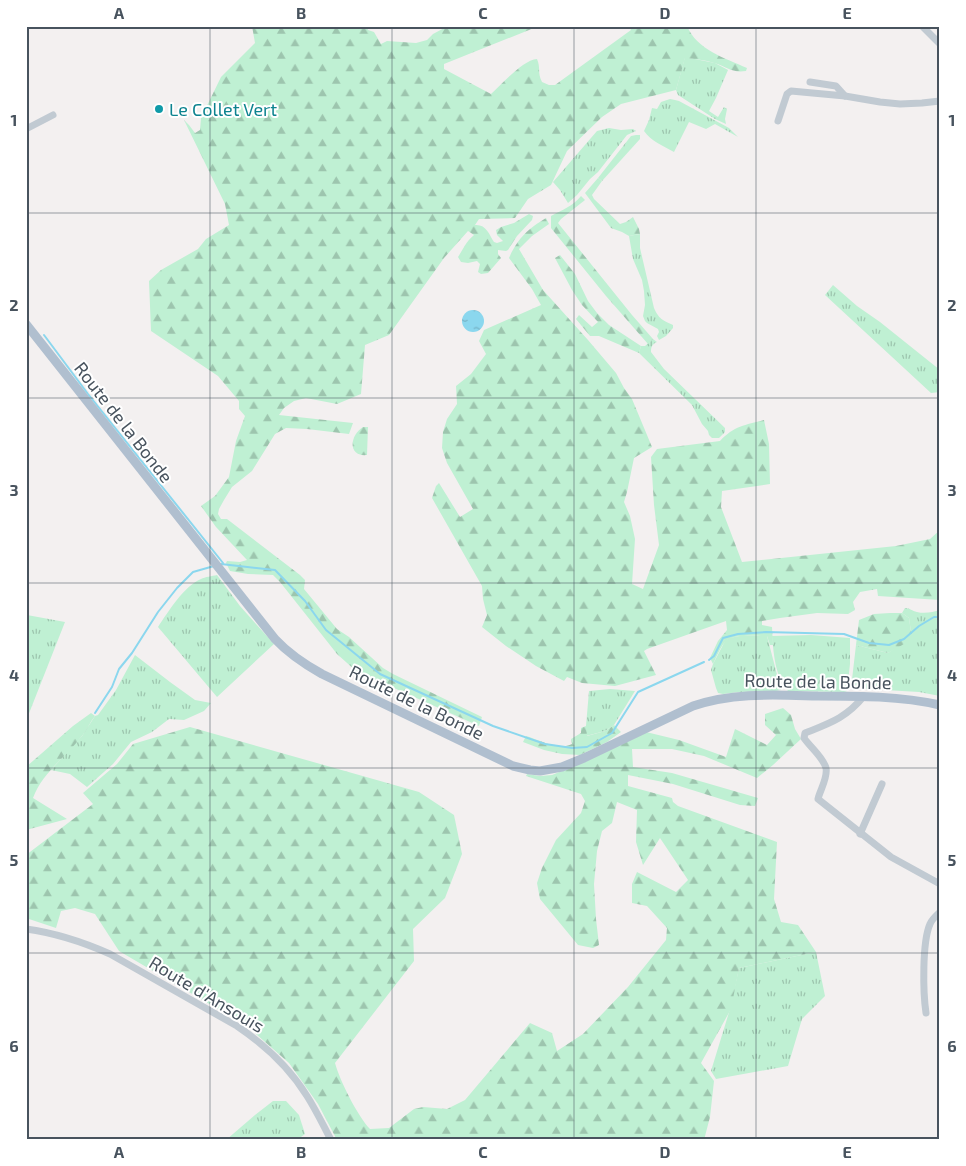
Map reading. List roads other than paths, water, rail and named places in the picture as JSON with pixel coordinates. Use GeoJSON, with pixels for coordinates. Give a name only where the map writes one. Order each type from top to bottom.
{"type":"FeatureCollection","features":[{"type":"Feature","properties":{"kind":"main road","name":"Route de la Bonde"},"geometry":{"type":"LineString","coordinates":[[26,324],[275,639],[296,658],[330,678],[494,757],[523,768],[540,770],[562,767],[693,706],[717,698],[741,696],[864,696],[919,700],[940,705]]}},
{"type":"Feature","properties":{"kind":"street"},"geometry":{"type":"LineString","coordinates":[[922,26],[940,44]]}},
{"type":"Feature","properties":{"kind":"street"},"geometry":{"type":"LineString","coordinates":[[810,82],[836,86],[846,96]]}},
{"type":"Feature","properties":{"kind":"street"},"geometry":{"type":"LineString","coordinates":[[778,121],[787,94],[791,91],[846,96],[900,104],[940,100]]}},
{"type":"Feature","properties":{"kind":"street"},"geometry":{"type":"LineString","coordinates":[[26,129],[52,115]]}},
{"type":"Feature","properties":{"kind":"street"},"geometry":{"type":"LineString","coordinates":[[864,696],[856,707],[842,717],[804,733],[804,738],[821,759],[826,769],[818,799],[891,857],[940,884]]}},
{"type":"Feature","properties":{"kind":"street"},"geometry":{"type":"LineString","coordinates":[[860,834],[882,784]]}},
{"type":"Feature","properties":{"kind":"street"},"geometry":{"type":"LineString","coordinates":[[926,1013],[923,996],[926,937],[930,923],[940,912]]}},
{"type":"Feature","properties":{"kind":"street","name":"Route d'Ansouis"},"geometry":{"type":"LineString","coordinates":[[26,929],[66,937],[110,954],[229,1021],[257,1039],[300,1084],[331,1140]]}},
{"type":"Feature","properties":{"kind":"water"},"geometry":{"type":"Polygon","coordinates":[[[473,310],[481,313],[484,321],[481,329],[473,332],[465,329],[462,321],[465,313],[473,310]]]}},
{"type":"Feature","properties":{"kind":"waterway"},"geometry":{"type":"LineString","coordinates":[[44,335],[88,394],[223,563]]}},
{"type":"Feature","properties":{"kind":"waterway"},"geometry":{"type":"LineString","coordinates":[[221,564],[275,570],[305,601],[326,630],[380,674],[493,726],[545,744],[572,748],[587,747],[612,733],[638,692],[704,662]]}},
{"type":"Feature","properties":{"kind":"waterway"},"geometry":{"type":"LineString","coordinates":[[95,713],[112,687],[119,669],[177,588],[193,572],[214,566]]}},
{"type":"Feature","properties":{"kind":"waterway"},"geometry":{"type":"LineString","coordinates":[[709,660],[714,656],[723,638],[738,634],[766,632],[844,634],[869,643],[889,645],[904,639],[919,626],[934,617],[940,617]]}},
{"type":"Feature","properties":{"kind":"place","name":"Le Collet Vert"},"geometry":{"type":"Point","coordinates":[159,109]}}]}
